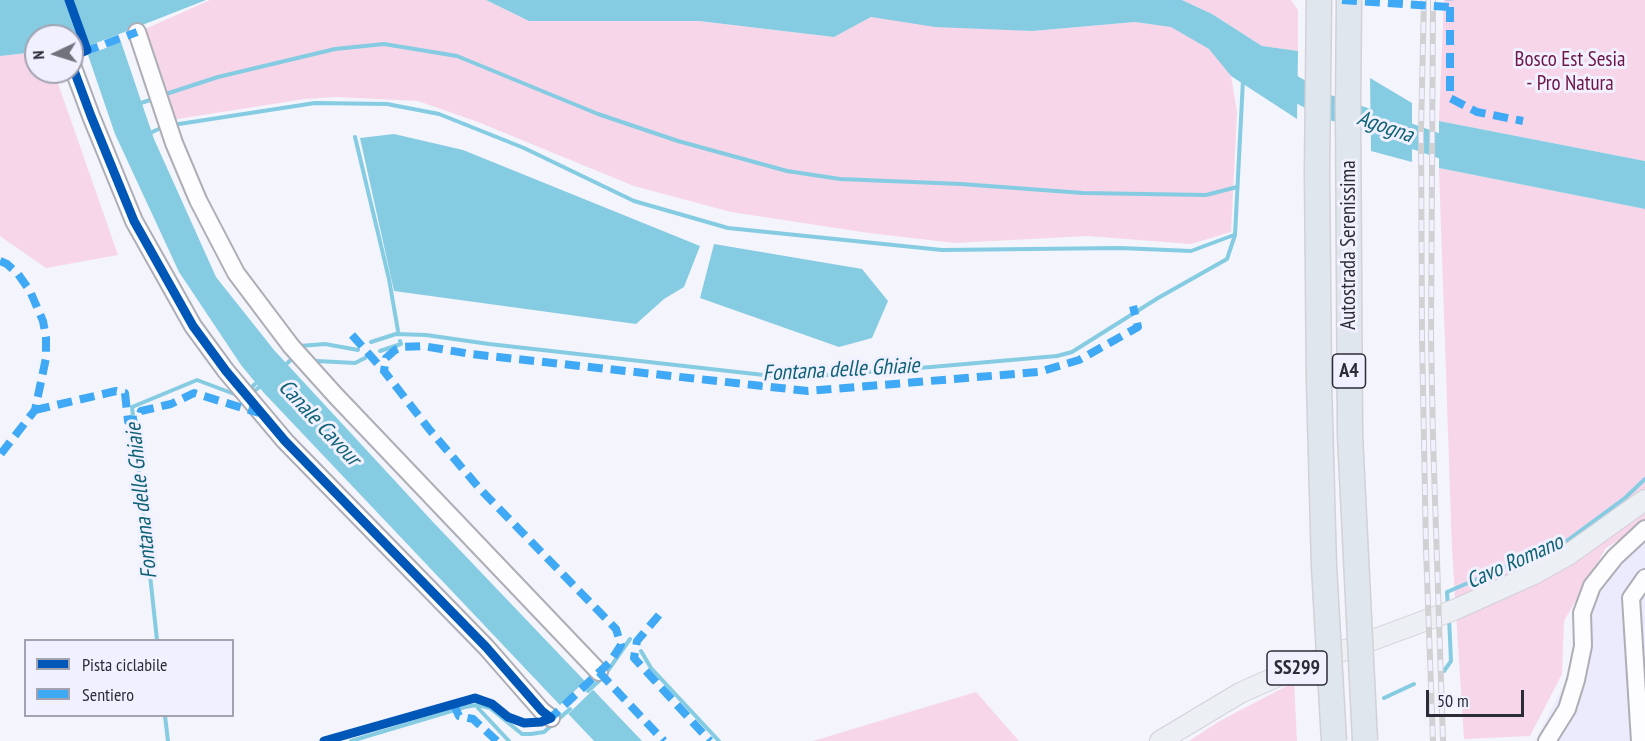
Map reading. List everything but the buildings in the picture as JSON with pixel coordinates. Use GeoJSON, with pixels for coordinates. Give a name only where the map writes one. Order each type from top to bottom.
{"type":"FeatureCollection","features":[{"type":"Feature","properties":{"kind":"highway","name":"Autostrada Serenissima"},"geometry":{"type":"LineString","coordinates":[[1318,0],[1319,382],[1324,567],[1334,741]]}},
{"type":"Feature","properties":{"kind":"highway","name":"Autostrada Serenissima"},"geometry":{"type":"LineString","coordinates":[[1349,0],[1350,435],[1365,741]]}},
{"type":"Feature","properties":{"kind":"main road","name":"SS299"},"geometry":{"type":"LineString","coordinates":[[1160,741],[1240,693],[1294,669],[1448,612],[1522,580],[1568,555],[1645,500]]}},
{"type":"Feature","properties":{"kind":"lane"},"geometry":{"type":"LineString","coordinates":[[137,32],[174,143],[198,200],[236,273],[291,346],[313,371],[599,672]]}},
{"type":"Feature","properties":{"kind":"lane"},"geometry":{"type":"LineString","coordinates":[[79,84],[134,221],[193,326],[226,371],[285,441],[486,647],[550,718]]}},
{"type":"Feature","properties":{"kind":"lane"},"geometry":{"type":"LineString","coordinates":[[1547,741],[1567,709],[1576,680],[1583,646],[1582,613],[1592,586],[1615,557],[1645,529]]}},
{"type":"Feature","properties":{"kind":"lane"},"geometry":{"type":"LineString","coordinates":[[1640,741],[1631,598],[1645,578]]}},
{"type":"Feature","properties":{"kind":"shaded area"},"geometry":{"type":"Polygon","coordinates":[[[1645,531],[1645,741],[1535,741],[1569,675],[1581,607],[1645,531]]]}},
{"type":"Feature","properties":{"kind":"green space"},"geometry":{"type":"Polygon","coordinates":[[[210,0],[486,0],[529,21],[699,21],[834,37],[871,17],[1032,31],[1135,22],[1172,27],[1210,49],[1231,76],[1237,112],[1231,232],[1191,244],[1087,236],[955,243],[869,233],[731,212],[634,186],[478,122],[418,101],[337,97],[305,99],[171,120],[143,30],[210,0]]]}},
{"type":"Feature","properties":{"kind":"green space"},"geometry":{"type":"Polygon","coordinates":[[[1182,0],[1291,0],[1298,10],[1298,51],[1262,46],[1212,14],[1182,0]]]}},
{"type":"Feature","properties":{"kind":"green space","name":"Bosco Est Sesia - Pro Natura"},"geometry":{"type":"Polygon","coordinates":[[[1444,0],[1645,0],[1645,161],[1439,121],[1444,0]]]}},
{"type":"Feature","properties":{"kind":"green space"},"geometry":{"type":"Polygon","coordinates":[[[24,53],[24,84],[58,84],[118,255],[46,268],[0,236],[0,56],[24,53]]]}},
{"type":"Feature","properties":{"kind":"green space"},"geometry":{"type":"Polygon","coordinates":[[[1439,168],[1645,209],[1645,524],[1606,548],[1564,621],[1562,674],[1530,736],[1464,739],[1452,549],[1439,168]]]}},
{"type":"Feature","properties":{"kind":"green space"},"geometry":{"type":"Polygon","coordinates":[[[1294,682],[1297,741],[1189,741],[1218,722],[1294,682]]]}},
{"type":"Feature","properties":{"kind":"green space"},"geometry":{"type":"Polygon","coordinates":[[[976,692],[1019,741],[813,741],[976,692]]]}},
{"type":"Feature","properties":{"kind":"water"},"geometry":{"type":"Polygon","coordinates":[[[0,0],[206,0],[84,48],[84,24],[24,24],[24,53],[0,56],[0,0]]]}},
{"type":"Feature","properties":{"kind":"water"},"geometry":{"type":"Polygon","coordinates":[[[486,0],[1182,0],[1212,14],[1262,46],[1298,51],[1297,119],[1231,76],[1209,49],[1171,27],[1135,22],[1032,31],[935,27],[871,17],[834,37],[699,21],[529,21],[486,0]]]}},
{"type":"Feature","properties":{"kind":"water","name":"Canale Cavour"},"geometry":{"type":"Polygon","coordinates":[[[121,42],[154,139],[216,277],[274,350],[433,522],[642,741],[594,741],[264,393],[241,365],[179,272],[115,134],[88,55],[121,42]]]}},
{"type":"Feature","properties":{"kind":"water"},"geometry":{"type":"Polygon","coordinates":[[[1370,78],[1412,103],[1412,162],[1371,151],[1370,78]]]}},
{"type":"Feature","properties":{"kind":"water"},"geometry":{"type":"Polygon","coordinates":[[[1439,121],[1645,161],[1645,209],[1439,168],[1439,121]]]}},
{"type":"Feature","properties":{"kind":"water"},"geometry":{"type":"Polygon","coordinates":[[[394,134],[463,150],[700,246],[684,287],[664,299],[636,324],[394,291],[360,138],[394,134]]]}},
{"type":"Feature","properties":{"kind":"water"},"geometry":{"type":"Polygon","coordinates":[[[714,244],[862,269],[888,301],[872,338],[839,347],[700,298],[714,244]]]}},
{"type":"Feature","properties":{"kind":"pier"},"geometry":{"type":"Polygon","coordinates":[[[587,679],[595,688],[566,716],[558,707],[587,679]]]}},
{"type":"Feature","properties":{"kind":"waterway"},"geometry":{"type":"LineString","coordinates":[[166,94],[218,77],[335,49],[384,44],[457,56],[598,114],[678,141],[787,171],[840,179],[961,184],[1083,193],[1206,195],[1237,187]]}},
{"type":"Feature","properties":{"kind":"waterway","name":"Agogna"},"geometry":{"type":"LineString","coordinates":[[1271,75],[1326,106],[1451,150],[1472,153]]}},
{"type":"Feature","properties":{"kind":"waterway","name":"Fontana delle Ghiaie"},"geometry":{"type":"LineString","coordinates":[[371,342],[396,334],[426,335],[764,375],[814,376],[1057,356],[1072,352],[1158,298],[1227,259],[1235,235],[1243,80]]}},
{"type":"Feature","properties":{"kind":"waterway"},"geometry":{"type":"LineString","coordinates":[[138,104],[153,99]]}},
{"type":"Feature","properties":{"kind":"waterway"},"geometry":{"type":"LineString","coordinates":[[179,124],[315,103],[387,104],[439,114],[524,148],[634,201],[728,228],[942,250],[1120,248],[1191,251],[1234,235]]}},
{"type":"Feature","properties":{"kind":"waterway"},"geometry":{"type":"LineString","coordinates":[[148,134],[163,127]]}},
{"type":"Feature","properties":{"kind":"waterway"},"geometry":{"type":"LineString","coordinates":[[355,137],[389,279],[398,331]]}},
{"type":"Feature","properties":{"kind":"waterway"},"geometry":{"type":"LineString","coordinates":[[380,351],[401,344],[400,341]]}},
{"type":"Feature","properties":{"kind":"waterway","name":"Fontana delle Ghiaie"},"geometry":{"type":"LineString","coordinates":[[299,346],[325,344],[358,350]]}},
{"type":"Feature","properties":{"kind":"waterway"},"geometry":{"type":"LineString","coordinates":[[283,367],[294,357]]}},
{"type":"Feature","properties":{"kind":"waterway"},"geometry":{"type":"LineString","coordinates":[[317,361],[355,363],[365,358]]}},
{"type":"Feature","properties":{"kind":"waterway","name":"Fontana delle Ghiaie"},"geometry":{"type":"LineString","coordinates":[[157,639],[132,407],[197,380],[237,395]]}},
{"type":"Feature","properties":{"kind":"waterway","name":"Fontana delle Ghiaie"},"geometry":{"type":"LineString","coordinates":[[249,390],[255,384]]}},
{"type":"Feature","properties":{"kind":"waterway"},"geometry":{"type":"LineString","coordinates":[[252,393],[263,384]]}},
{"type":"Feature","properties":{"kind":"waterway","name":"Cavo Romano"},"geometry":{"type":"LineString","coordinates":[[1448,607],[1447,592],[1568,540],[1625,498],[1645,479]]}},
{"type":"Feature","properties":{"kind":"waterway","name":"Cavo Romano"},"geometry":{"type":"LineString","coordinates":[[1444,671],[1451,661],[1449,617]]}},
{"type":"Feature","properties":{"kind":"waterway"},"geometry":{"type":"LineString","coordinates":[[607,672],[630,639]]}},
{"type":"Feature","properties":{"kind":"waterway"},"geometry":{"type":"LineString","coordinates":[[641,651],[651,668],[719,741]]}},
{"type":"Feature","properties":{"kind":"waterway"},"geometry":{"type":"LineString","coordinates":[[588,691],[599,681]]}},
{"type":"Feature","properties":{"kind":"waterway","name":"Cavo Romano"},"geometry":{"type":"LineString","coordinates":[[1384,698],[1414,684]]}},
{"type":"Feature","properties":{"kind":"waterway"},"geometry":{"type":"LineString","coordinates":[[477,705],[509,741]]}},
{"type":"Feature","properties":{"kind":"waterway"},"geometry":{"type":"LineString","coordinates":[[351,741],[477,705],[490,708],[522,734],[531,734],[544,732],[570,709]]}},
{"type":"Feature","properties":{"kind":"waterway","name":"Fontana delle Ghiaie"},"geometry":{"type":"LineString","coordinates":[[165,717],[168,741]]}},
{"type":"Feature","properties":{"kind":"railway"},"geometry":{"type":"LineString","coordinates":[[1424,0],[1421,130],[1422,337],[1433,741]]}},
{"type":"Feature","properties":{"kind":"railway"},"geometry":{"type":"LineString","coordinates":[[1433,0],[1431,337],[1443,741]]}},
{"type":"Feature","properties":{"kind":"marked path"},"geometry":{"type":"LineString","coordinates":[[1342,0],[1450,7],[1450,0]]}},
{"type":"Feature","properties":{"kind":"marked path"},"geometry":{"type":"LineString","coordinates":[[1450,7],[1450,98],[1477,112],[1523,121]]}},
{"type":"Feature","properties":{"kind":"marked path"},"geometry":{"type":"LineString","coordinates":[[84,52],[137,32]]}},
{"type":"Feature","properties":{"kind":"marked path"},"geometry":{"type":"LineString","coordinates":[[0,261],[18,274],[30,291],[43,321],[46,337],[46,358],[35,410],[0,455]]}},
{"type":"Feature","properties":{"kind":"marked path"},"geometry":{"type":"LineString","coordinates":[[547,720],[610,662],[621,645],[616,629],[480,489],[429,429],[384,371],[386,358],[395,350],[402,347],[423,346],[471,354],[808,391],[1039,372],[1079,360],[1138,327],[1133,306]]}},
{"type":"Feature","properties":{"kind":"marked path"},"geometry":{"type":"LineString","coordinates":[[352,335],[384,371]]}},
{"type":"Feature","properties":{"kind":"marked path"},"geometry":{"type":"LineString","coordinates":[[35,410],[116,391],[125,393],[128,421],[139,419],[141,411],[171,404],[194,393],[259,413]]}},
{"type":"Feature","properties":{"kind":"marked path"},"geometry":{"type":"LineString","coordinates":[[659,615],[637,641],[634,658],[710,741]]}},
{"type":"Feature","properties":{"kind":"marked path"},"geometry":{"type":"LineString","coordinates":[[599,672],[664,741]]}},
{"type":"Feature","properties":{"kind":"marked path"},"geometry":{"type":"LineString","coordinates":[[453,703],[459,716],[473,719],[497,741]]}},
{"type":"Feature","properties":{"kind":"cycle path"},"geometry":{"type":"LineString","coordinates":[[69,0],[87,50],[72,57],[72,65],[91,116],[134,221],[193,326],[226,371],[285,441],[486,647],[542,711],[551,718],[541,722],[524,723],[508,717],[492,704],[475,698],[324,741]]}}]}
